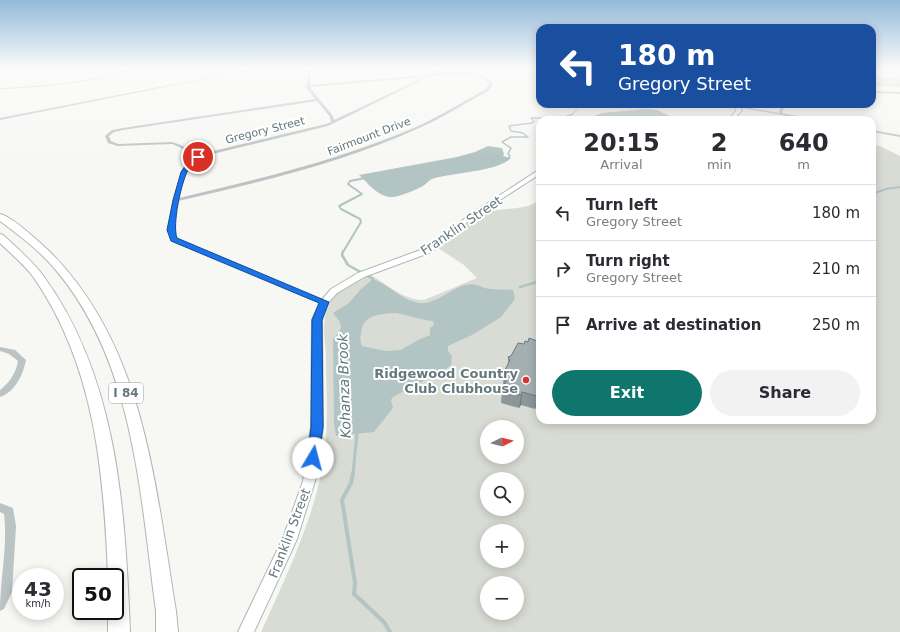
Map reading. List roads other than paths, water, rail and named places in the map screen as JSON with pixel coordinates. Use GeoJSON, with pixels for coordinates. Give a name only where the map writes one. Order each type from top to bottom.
{"type":"FeatureCollection","features":[{"type":"Feature","properties":{"kind":"highway","name":"I 84"},"geometry":{"type":"LineString","coordinates":[[0,217],[36,243],[61,268],[91,311],[111,352],[130,407],[147,477],[166,611],[167,632]]}},
{"type":"Feature","properties":{"kind":"highway","name":"I 84"},"geometry":{"type":"LineString","coordinates":[[0,237],[30,266],[57,303],[75,340],[93,388],[105,450],[112,498],[119,632]]}},
{"type":"Feature","properties":{"kind":"main road","name":"Franklin Street"},"geometry":{"type":"LineString","coordinates":[[246,632],[290,539],[309,481],[317,427],[317,320],[324,302],[334,291],[363,274],[426,251],[440,242],[470,217],[536,174]]}},
{"type":"Feature","properties":{"kind":"street"},"geometry":{"type":"LineString","coordinates":[[0,119],[109,97]]}},
{"type":"Feature","properties":{"kind":"street"},"geometry":{"type":"LineString","coordinates":[[315,97],[332,118],[333,122]]}},
{"type":"Feature","properties":{"kind":"street","name":"Gregory Street"},"geometry":{"type":"LineString","coordinates":[[198,157],[312,129],[350,116],[387,97]]}},
{"type":"Feature","properties":{"kind":"street","name":"Fairmount Drive"},"geometry":{"type":"LineString","coordinates":[[176,200],[289,172],[367,148],[430,121],[471,97]]}},
{"type":"Feature","properties":{"kind":"street"},"geometry":{"type":"LineString","coordinates":[[317,100],[123,129],[110,133],[107,136],[109,142],[118,145],[172,143],[198,157],[187,166],[176,200],[171,230],[174,240],[324,302]]}},
{"type":"Feature","properties":{"kind":"street"},"geometry":{"type":"LineString","coordinates":[[744,108],[792,116]]}},
{"type":"Feature","properties":{"kind":"street"},"geometry":{"type":"LineString","coordinates":[[780,114],[782,108]]}},
{"type":"Feature","properties":{"kind":"street"},"geometry":{"type":"LineString","coordinates":[[876,132],[900,136]]}},
{"type":"Feature","properties":{"kind":"street"},"geometry":{"type":"LineString","coordinates":[[0,349],[12,352],[22,360],[20,372],[9,388],[0,394]]}},
{"type":"Feature","properties":{"kind":"street"},"geometry":{"type":"LineString","coordinates":[[0,507],[9,511],[11,526],[6,592],[0,605]]}},
{"type":"Feature","properties":{"kind":"water"},"geometry":{"type":"Polygon","coordinates":[[[647,109],[657,110],[670,116],[595,116],[601,113],[647,109]]]}},
{"type":"Feature","properties":{"kind":"water"},"geometry":{"type":"Polygon","coordinates":[[[488,146],[502,148],[504,154],[503,156],[511,158],[504,163],[485,169],[432,179],[423,186],[394,197],[386,196],[377,192],[359,175],[457,157],[475,152],[488,146]]]}},
{"type":"Feature","properties":{"kind":"water"},"geometry":{"type":"Polygon","coordinates":[[[373,279],[407,299],[419,303],[425,303],[431,302],[459,287],[472,284],[491,289],[513,290],[515,299],[501,317],[472,335],[448,346],[448,351],[452,356],[451,366],[393,397],[391,400],[393,408],[374,432],[336,436],[334,423],[333,339],[341,328],[340,322],[333,313],[349,303],[361,289],[373,279]],[[396,313],[373,316],[365,322],[362,327],[360,338],[362,346],[385,351],[401,350],[430,335],[430,328],[434,325],[433,321],[396,313]]]}},
{"type":"Feature","properties":{"kind":"waterway","name":"Kohanza Brook"},"geometry":{"type":"LineString","coordinates":[[572,115],[577,110]]}},
{"type":"Feature","properties":{"kind":"waterway","name":"Kohanza Brook"},"geometry":{"type":"LineString","coordinates":[[568,116],[572,115]]}},
{"type":"Feature","properties":{"kind":"waterway","name":"Kohanza Brook"},"geometry":{"type":"LineString","coordinates":[[507,160],[510,156],[508,154],[511,148],[502,142],[511,137],[528,137],[523,133],[511,131],[509,126],[532,123],[534,121],[531,118],[536,118]]}},
{"type":"Feature","properties":{"kind":"waterway","name":"Kohanza Brook"},"geometry":{"type":"LineString","coordinates":[[343,252],[361,222],[360,219],[341,209],[339,206],[362,194],[348,184],[350,181],[365,178]]}},
{"type":"Feature","properties":{"kind":"waterway"},"geometry":{"type":"LineString","coordinates":[[876,193],[886,189],[900,187]]}},
{"type":"Feature","properties":{"kind":"waterway","name":"Kohanza Brook"},"geometry":{"type":"LineString","coordinates":[[343,251],[342,255],[348,265],[373,279],[372,281]]}},
{"type":"Feature","properties":{"kind":"waterway"},"geometry":{"type":"LineString","coordinates":[[520,287],[536,282]]}},
{"type":"Feature","properties":{"kind":"waterway","name":"Kohanza Brook"},"geometry":{"type":"LineString","coordinates":[[353,474],[357,433]]}},
{"type":"Feature","properties":{"kind":"waterway","name":"Kohanza Brook"},"geometry":{"type":"LineString","coordinates":[[353,473],[351,483],[342,500],[355,583],[354,594],[384,622],[390,632]]}},
{"type":"Feature","properties":{"kind":"place","name":"Ridgewood Country Club Clubhouse"},"geometry":{"type":"Point","coordinates":[526,380]}}]}
